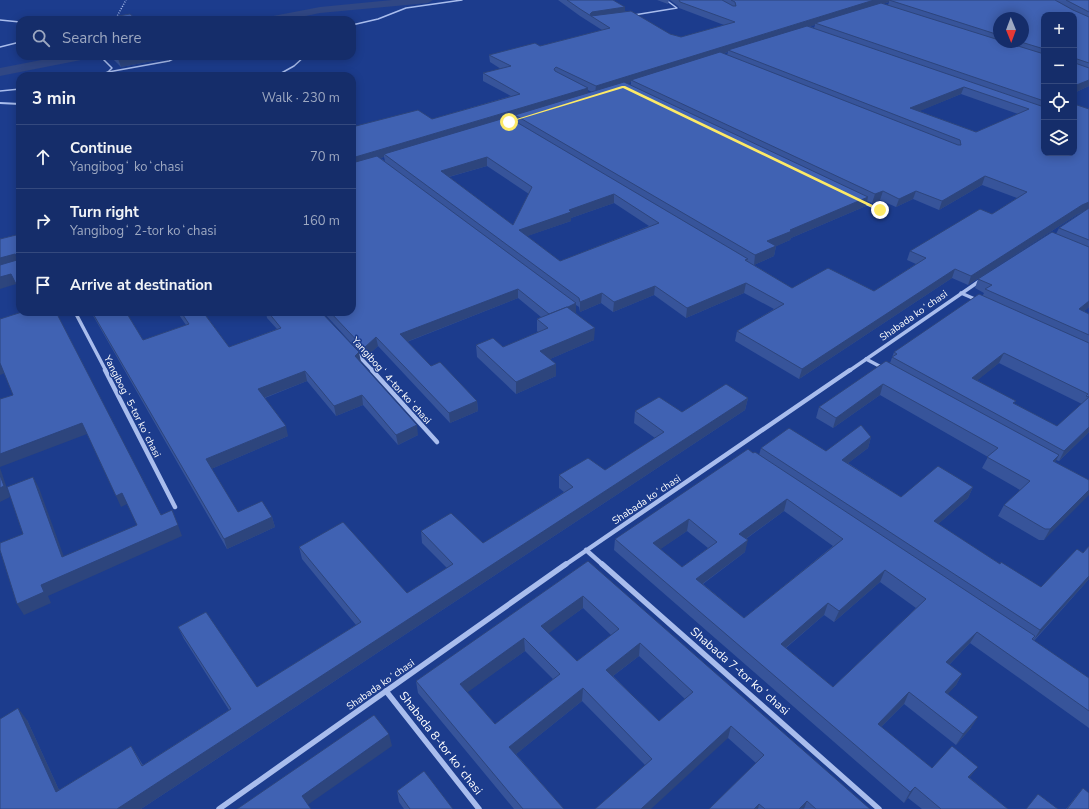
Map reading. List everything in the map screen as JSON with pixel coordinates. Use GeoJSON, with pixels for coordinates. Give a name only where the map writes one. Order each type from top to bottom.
{"type":"FeatureCollection","features":[{"type":"Feature","properties":{"kind":"street"},"geometry":{"type":"LineString","coordinates":[[859,200],[880,210]]}},
{"type":"Feature","properties":{"kind":"street","name":"Shabada koʻchasi"},"geometry":{"type":"LineString","coordinates":[[219,809],[586,550],[737,449],[961,293],[988,276]]}},
{"type":"Feature","properties":{"kind":"street"},"geometry":{"type":"LineString","coordinates":[[961,293],[983,302]]}},
{"type":"Feature","properties":{"kind":"street","name":"Yangibogʻ 5-tor koʻchasi"},"geometry":{"type":"LineString","coordinates":[[77,316],[175,507]]}},
{"type":"Feature","properties":{"kind":"street","name":"Yangibogʻ 4-tor koʻchasi"},"geometry":{"type":"LineString","coordinates":[[351,347],[437,442]]}},
{"type":"Feature","properties":{"kind":"street"},"geometry":{"type":"LineString","coordinates":[[866,359],[887,370]]}},
{"type":"Feature","properties":{"kind":"street"},"geometry":{"type":"LineString","coordinates":[[737,449],[743,454]]}},
{"type":"Feature","properties":{"kind":"street","name":"Shabada 7-tor koʻchasi"},"geometry":{"type":"LineString","coordinates":[[586,550],[879,809]]}},
{"type":"Feature","properties":{"kind":"street","name":"Shabada 8-tor koʻchasi"},"geometry":{"type":"LineString","coordinates":[[386,691],[479,809]]}},
{"type":"Feature","properties":{"kind":"lane"},"geometry":{"type":"LineString","coordinates":[[356,24],[378,19],[410,7],[462,0]]}},
{"type":"Feature","properties":{"kind":"lane"},"geometry":{"type":"LineString","coordinates":[[629,16],[677,8],[666,0]]}},
{"type":"Feature","properties":{"kind":"lane"},"geometry":{"type":"LineString","coordinates":[[0,20],[16,22]]}},
{"type":"Feature","properties":{"kind":"lane"},"geometry":{"type":"LineString","coordinates":[[0,47],[16,43]]}},
{"type":"Feature","properties":{"kind":"lane"},"geometry":{"type":"LineString","coordinates":[[104,60],[112,68],[108,72]]}},
{"type":"Feature","properties":{"kind":"lane"},"geometry":{"type":"LineString","coordinates":[[108,72],[171,60]]}},
{"type":"Feature","properties":{"kind":"lane"},"geometry":{"type":"LineString","coordinates":[[283,72],[294,66],[300,60]]}},
{"type":"Feature","properties":{"kind":"lane"},"geometry":{"type":"LineString","coordinates":[[0,90],[16,89]]}},
{"type":"Feature","properties":{"kind":"lane"},"geometry":{"type":"LineString","coordinates":[[0,103],[16,104]]}},
{"type":"Feature","properties":{"kind":"path"},"geometry":{"type":"LineString","coordinates":[[117,16],[126,0]]}},
{"type":"Feature","properties":{"kind":"building"},"geometry":{"type":"Polygon","coordinates":[[[567,0],[613,0],[625,7],[592,12],[590,14],[591,16],[567,0]]]}},
{"type":"Feature","properties":{"kind":"building"},"geometry":{"type":"Polygon","coordinates":[[[679,0],[722,0],[736,6],[735,2],[731,0],[874,0],[596,86],[556,67],[554,69],[555,71],[588,88],[356,157],[356,126],[418,110],[432,119],[520,94],[483,73],[511,66],[489,55],[535,43],[540,46],[610,28],[591,16],[631,11],[670,34],[681,37],[735,22],[680,2],[679,0]]]}},
{"type":"Feature","properties":{"kind":"building"},"geometry":{"type":"Polygon","coordinates":[[[889,0],[1055,0],[1089,17],[1089,63],[1077,59],[1077,12],[1041,12],[1041,48],[1029,44],[1029,12],[993,12],[993,33],[889,0]]]}},
{"type":"Feature","properties":{"kind":"building"},"geometry":{"type":"Polygon","coordinates":[[[1066,0],[1089,0],[1089,12],[1066,0]]]}},
{"type":"Feature","properties":{"kind":"building"},"geometry":{"type":"Polygon","coordinates":[[[881,3],[993,38],[993,48],[1024,48],[1041,53],[1041,100],[815,23],[881,3]]]}},
{"type":"Feature","properties":{"kind":"building"},"geometry":{"type":"Polygon","coordinates":[[[130,14],[132,16],[119,16],[130,14]]]}},
{"type":"Feature","properties":{"kind":"building"},"geometry":{"type":"Polygon","coordinates":[[[807,26],[1041,106],[1041,156],[1077,156],[1077,105],[1089,109],[1089,202],[971,276],[955,269],[802,369],[737,331],[784,304],[746,283],[687,308],[655,286],[614,302],[602,293],[580,302],[579,298],[384,154],[508,117],[748,259],[745,260],[792,288],[828,268],[874,291],[926,258],[910,251],[980,209],[992,214],[1027,192],[985,176],[942,201],[916,191],[899,199],[883,191],[875,194],[631,80],[720,52],[958,145],[961,145],[960,140],[728,50],[807,26]],[[964,87],[910,108],[976,132],[1029,109],[964,87]],[[487,157],[441,171],[513,225],[532,187],[487,157]],[[614,194],[569,210],[571,212],[519,230],[560,261],[659,223],[614,194]]]}},
{"type":"Feature","properties":{"kind":"building"},"geometry":{"type":"Polygon","coordinates":[[[1077,64],[1089,68],[1089,80],[1077,85],[1077,64]]]}},
{"type":"Feature","properties":{"kind":"building"},"geometry":{"type":"Polygon","coordinates":[[[624,82],[868,197],[767,241],[776,246],[755,255],[515,115],[624,82]]]}},
{"type":"Feature","properties":{"kind":"building"},"geometry":{"type":"Polygon","coordinates":[[[377,156],[576,303],[549,314],[518,289],[400,334],[431,366],[440,362],[477,401],[449,413],[376,337],[364,348],[334,316],[356,316],[356,162],[377,156]]]}},
{"type":"Feature","properties":{"kind":"building"},"geometry":{"type":"Polygon","coordinates":[[[1089,208],[1089,240],[1059,228],[1089,208]]]}},
{"type":"Feature","properties":{"kind":"building"},"geometry":{"type":"Polygon","coordinates":[[[1052,232],[1089,247],[1089,301],[1079,309],[1089,314],[1089,335],[985,289],[992,285],[978,279],[1052,232]]]}},
{"type":"Feature","properties":{"kind":"building"},"geometry":{"type":"Polygon","coordinates":[[[16,235],[16,255],[0,258],[0,239],[16,235]]]}},
{"type":"Feature","properties":{"kind":"building"},"geometry":{"type":"Polygon","coordinates":[[[16,260],[16,284],[11,274],[0,277],[0,265],[16,260]]]}},
{"type":"Feature","properties":{"kind":"building"},"geometry":{"type":"Polygon","coordinates":[[[979,294],[1089,343],[1089,397],[1089,427],[1064,451],[892,357],[897,354],[894,352],[979,294]],[[1004,353],[972,378],[1016,401],[1013,403],[1057,426],[1089,397],[1086,396],[1088,394],[1004,353]]]}},
{"type":"Feature","properties":{"kind":"building"},"geometry":{"type":"Polygon","coordinates":[[[567,307],[595,328],[540,351],[556,364],[516,382],[476,345],[493,338],[503,347],[548,328],[537,319],[567,307]]]}},
{"type":"Feature","properties":{"kind":"building"},"geometry":{"type":"Polygon","coordinates":[[[16,314],[16,316],[58,316],[161,515],[172,510],[178,525],[41,585],[44,592],[17,604],[0,550],[0,543],[23,534],[7,487],[33,477],[62,557],[137,525],[122,493],[116,496],[82,423],[0,454],[0,399],[13,395],[0,363],[0,319],[16,314]]]}},
{"type":"Feature","properties":{"kind":"building"},"geometry":{"type":"Polygon","coordinates":[[[94,316],[128,316],[143,340],[189,324],[184,316],[206,316],[229,347],[281,328],[271,316],[325,316],[359,352],[355,356],[417,425],[396,435],[362,395],[334,406],[305,371],[258,389],[286,426],[206,459],[238,512],[262,501],[272,517],[224,539],[94,316]]]}},
{"type":"Feature","properties":{"kind":"building"},"geometry":{"type":"Polygon","coordinates":[[[886,361],[1059,455],[1053,461],[1089,480],[1089,490],[1050,529],[1045,529],[1004,505],[1030,481],[987,457],[998,448],[883,384],[836,418],[819,407],[886,361]]]}},
{"type":"Feature","properties":{"kind":"building"},"geometry":{"type":"Polygon","coordinates":[[[726,384],[748,398],[117,809],[0,809],[0,719],[18,708],[56,792],[131,746],[142,766],[231,709],[178,627],[206,612],[257,687],[361,622],[299,547],[343,522],[407,593],[453,564],[421,531],[451,513],[483,543],[573,487],[559,475],[588,458],[605,470],[664,432],[635,411],[659,397],[682,412],[726,384]]]}},
{"type":"Feature","properties":{"kind":"building"},"geometry":{"type":"Polygon","coordinates":[[[861,425],[871,437],[842,460],[901,497],[938,466],[973,487],[934,521],[1000,564],[1001,562],[1041,587],[1077,549],[1083,553],[1089,546],[1089,576],[1040,630],[761,448],[789,428],[826,451],[861,425]]]}},
{"type":"Feature","properties":{"kind":"building"},"geometry":{"type":"Polygon","coordinates":[[[748,449],[753,453],[755,452],[1035,636],[1032,639],[1089,678],[1089,711],[977,632],[946,662],[962,674],[945,692],[978,717],[963,734],[909,692],[878,724],[932,768],[952,746],[978,767],[968,777],[1008,809],[941,809],[915,787],[910,792],[615,539],[748,449]],[[787,499],[739,534],[748,540],[696,579],[744,618],[843,539],[787,499]],[[689,519],[653,543],[682,567],[717,542],[689,519]],[[885,570],[839,611],[828,603],[781,644],[833,687],[926,599],[885,570]]]}},
{"type":"Feature","properties":{"kind":"building"},"geometry":{"type":"Polygon","coordinates":[[[0,475],[4,486],[0,488],[0,475]]]}},
{"type":"Feature","properties":{"kind":"building"},"geometry":{"type":"Polygon","coordinates":[[[588,561],[870,809],[816,809],[807,801],[799,809],[765,809],[759,804],[754,809],[709,809],[764,755],[731,726],[641,809],[595,809],[652,759],[583,688],[509,747],[564,809],[523,809],[416,681],[588,561]],[[583,596],[541,626],[577,661],[619,629],[583,596]],[[524,638],[460,684],[495,724],[560,674],[524,638]],[[640,643],[606,670],[659,721],[693,692],[640,643]]]}},
{"type":"Feature","properties":{"kind":"building"},"geometry":{"type":"Polygon","coordinates":[[[374,715],[389,734],[302,796],[311,809],[237,809],[374,715]]]}},
{"type":"Feature","properties":{"kind":"building"},"geometry":{"type":"Polygon","coordinates":[[[424,771],[453,809],[410,809],[397,791],[424,771]]]}},
{"type":"Feature","properties":{"kind":"building"},"geometry":{"type":"Polygon","coordinates":[[[1083,788],[1089,793],[1089,809],[1067,809],[1083,788]]]}},
{"type":"Feature","properties":{"kind":"building"},"geometry":{"type":"Polygon","coordinates":[[[1038,794],[1058,809],[1026,809],[1038,794]]]}},
{"type":"Feature","properties":{"kind":"waterway"},"geometry":{"type":"LineString","coordinates":[[289,16],[320,10],[428,0]]}},
{"type":"Feature","properties":{"kind":"waterway"},"geometry":{"type":"LineString","coordinates":[[0,72],[61,60]]}},
{"type":"Feature","properties":{"kind":"route"},"geometry":{"type":"LineString","coordinates":[[509,122],[624,87],[880,210]]}}]}
